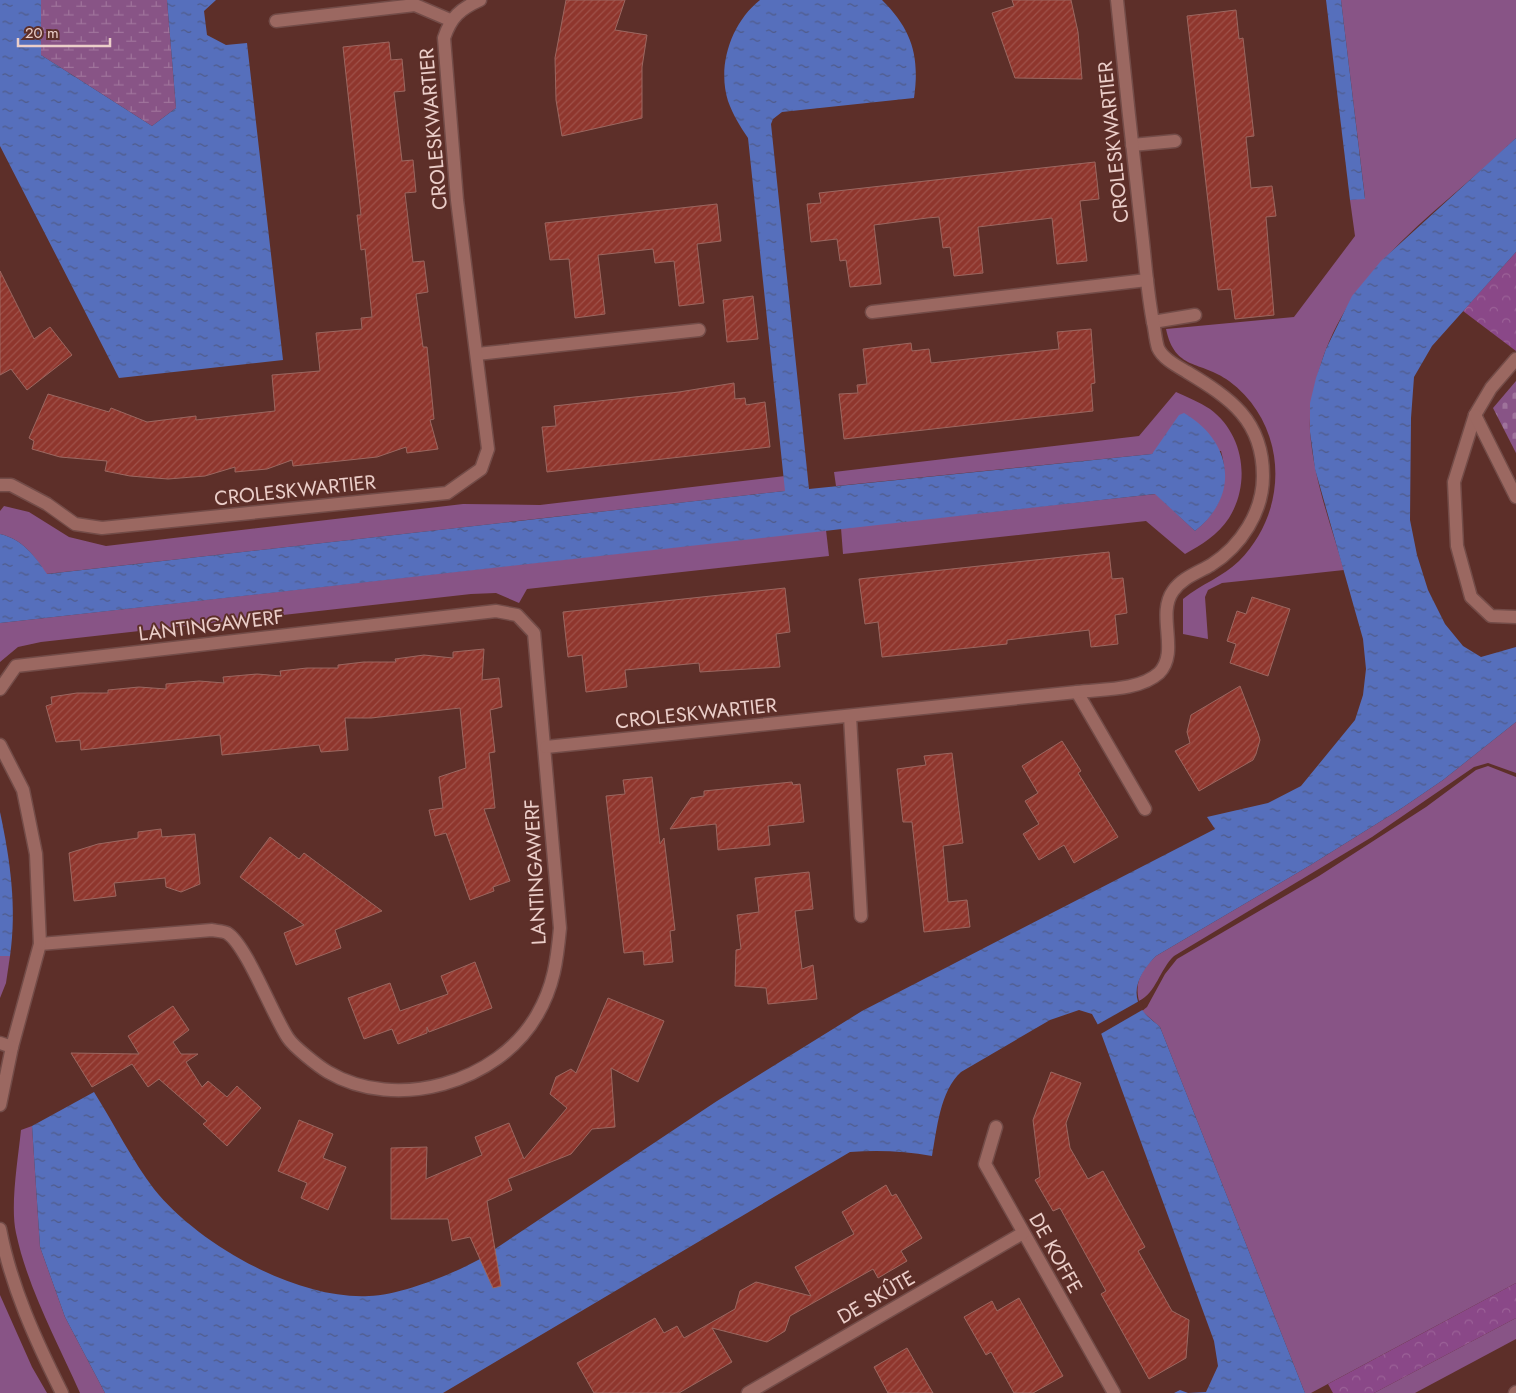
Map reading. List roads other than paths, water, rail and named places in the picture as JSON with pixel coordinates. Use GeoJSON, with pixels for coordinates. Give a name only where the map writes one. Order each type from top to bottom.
{"type":"FeatureCollection","features":[{"type":"Feature","properties":{"kind":"street","name":"CROLESKWARTIER"},"geometry":{"type":"LineString","coordinates":[[0,485],[11,485],[47,504],[75,524],[102,528],[447,493],[481,469],[488,449],[457,200],[444,51],[444,38],[450,20],[462,8],[480,0]]}},
{"type":"Feature","properties":{"kind":"street","name":"CROLESKWARTIER"},"geometry":{"type":"LineString","coordinates":[[546,747],[1135,685],[1147,681],[1159,673],[1165,663],[1168,649],[1167,608],[1171,593],[1181,582],[1211,564],[1238,542],[1253,518],[1260,498],[1263,477],[1261,457],[1256,438],[1247,420],[1235,405],[1220,392],[1169,361],[1158,348],[1147,280],[1117,0]]}},
{"type":"Feature","properties":{"kind":"street","name":"CROLESKWARTIER"},"geometry":{"type":"LineString","coordinates":[[276,21],[415,5],[450,20]]}},
{"type":"Feature","properties":{"kind":"street"},"geometry":{"type":"LineString","coordinates":[[1132,145],[1175,140]]}},
{"type":"Feature","properties":{"kind":"street"},"geometry":{"type":"LineString","coordinates":[[872,312],[1147,280]]}},
{"type":"Feature","properties":{"kind":"street"},"geometry":{"type":"LineString","coordinates":[[1153,322],[1195,315]]}},
{"type":"Feature","properties":{"kind":"street"},"geometry":{"type":"LineString","coordinates":[[477,354],[699,330]]}},
{"type":"Feature","properties":{"kind":"street"},"geometry":{"type":"LineString","coordinates":[[1516,359],[1491,388],[1475,416],[1454,482],[1457,546],[1471,597],[1491,616],[1516,617]]}},
{"type":"Feature","properties":{"kind":"street"},"geometry":{"type":"LineString","coordinates":[[1475,416],[1516,497]]}},
{"type":"Feature","properties":{"kind":"street","name":"LANTINGAWERF"},"geometry":{"type":"LineString","coordinates":[[0,688],[16,666],[496,611],[517,615],[534,633],[546,747],[560,928],[555,976],[537,1016],[510,1050],[472,1073],[424,1090],[369,1088],[328,1072],[288,1039],[239,947],[227,934],[212,930],[40,944]]}},
{"type":"Feature","properties":{"kind":"street"},"geometry":{"type":"LineString","coordinates":[[1077,692],[1145,809]]}},
{"type":"Feature","properties":{"kind":"street"},"geometry":{"type":"LineString","coordinates":[[850,716],[861,916]]}},
{"type":"Feature","properties":{"kind":"street"},"geometry":{"type":"LineString","coordinates":[[0,744],[22,790],[36,854],[40,944],[6,1045],[0,1105]]}},
{"type":"Feature","properties":{"kind":"street","name":"DE KOFFE"},"geometry":{"type":"LineString","coordinates":[[996,1127],[985,1164],[1114,1393]]}},
{"type":"Feature","properties":{"kind":"street"},"geometry":{"type":"LineString","coordinates":[[0,1229],[4,1250],[32,1332],[62,1393]]}},
{"type":"Feature","properties":{"kind":"street","name":"DE SKÛTE"},"geometry":{"type":"LineString","coordinates":[[748,1393],[1023,1232]]}},
{"type":"Feature","properties":{"kind":"water"},"geometry":{"type":"Polygon","coordinates":[[[0,0],[41,0],[41,55],[152,126],[176,108],[167,0],[216,0],[204,11],[207,35],[226,45],[247,43],[283,360],[119,378],[0,146],[0,0]]]}},
{"type":"Feature","properties":{"kind":"water"},"geometry":{"type":"Polygon","coordinates":[[[760,0],[882,0],[907,33],[916,69],[914,98],[782,112],[773,119],[771,124],[809,489],[1152,454],[1179,415],[1184,413],[1200,425],[1212,438],[1221,453],[1225,469],[1224,485],[1219,501],[1210,517],[1195,531],[1155,494],[0,623],[0,534],[8,536],[27,549],[47,574],[785,491],[748,138],[728,101],[724,74],[729,46],[734,33],[741,21],[760,0]]]}},
{"type":"Feature","properties":{"kind":"water"},"geometry":{"type":"Polygon","coordinates":[[[1326,0],[1341,0],[1365,199],[1350,200],[1326,0]]]}},
{"type":"Feature","properties":{"kind":"water"},"geometry":{"type":"Polygon","coordinates":[[[1516,138],[1516,252],[1432,346],[1414,377],[1411,418],[1410,520],[1417,555],[1428,590],[1445,624],[1463,646],[1481,657],[1516,647],[1516,722],[1443,780],[1402,808],[1309,866],[1156,956],[1142,974],[1137,988],[1139,1003],[1145,1013],[1160,1027],[1305,1393],[1188,1393],[1206,1392],[1218,1366],[1214,1341],[1098,1025],[1092,1014],[1079,1010],[1050,1020],[961,1072],[948,1089],[944,1100],[932,1156],[891,1151],[850,1152],[443,1393],[105,1393],[65,1317],[40,1247],[32,1126],[94,1092],[154,1189],[173,1210],[196,1230],[223,1249],[281,1279],[311,1289],[341,1295],[369,1296],[411,1288],[456,1271],[480,1259],[717,1101],[862,1011],[1215,829],[1207,817],[1268,803],[1301,786],[1355,720],[1363,695],[1366,669],[1363,639],[1315,469],[1310,432],[1310,403],[1316,378],[1326,349],[1352,296],[1381,261],[1516,138]]]}},
{"type":"Feature","properties":{"kind":"water"},"geometry":{"type":"Polygon","coordinates":[[[0,812],[7,847],[13,901],[10,956],[0,956],[0,812]]]}},
{"type":"Feature","properties":{"kind":"water"},"geometry":{"type":"Polygon","coordinates":[[[1180,1390],[1188,1393],[1174,1393],[1180,1390]]]}}]}
